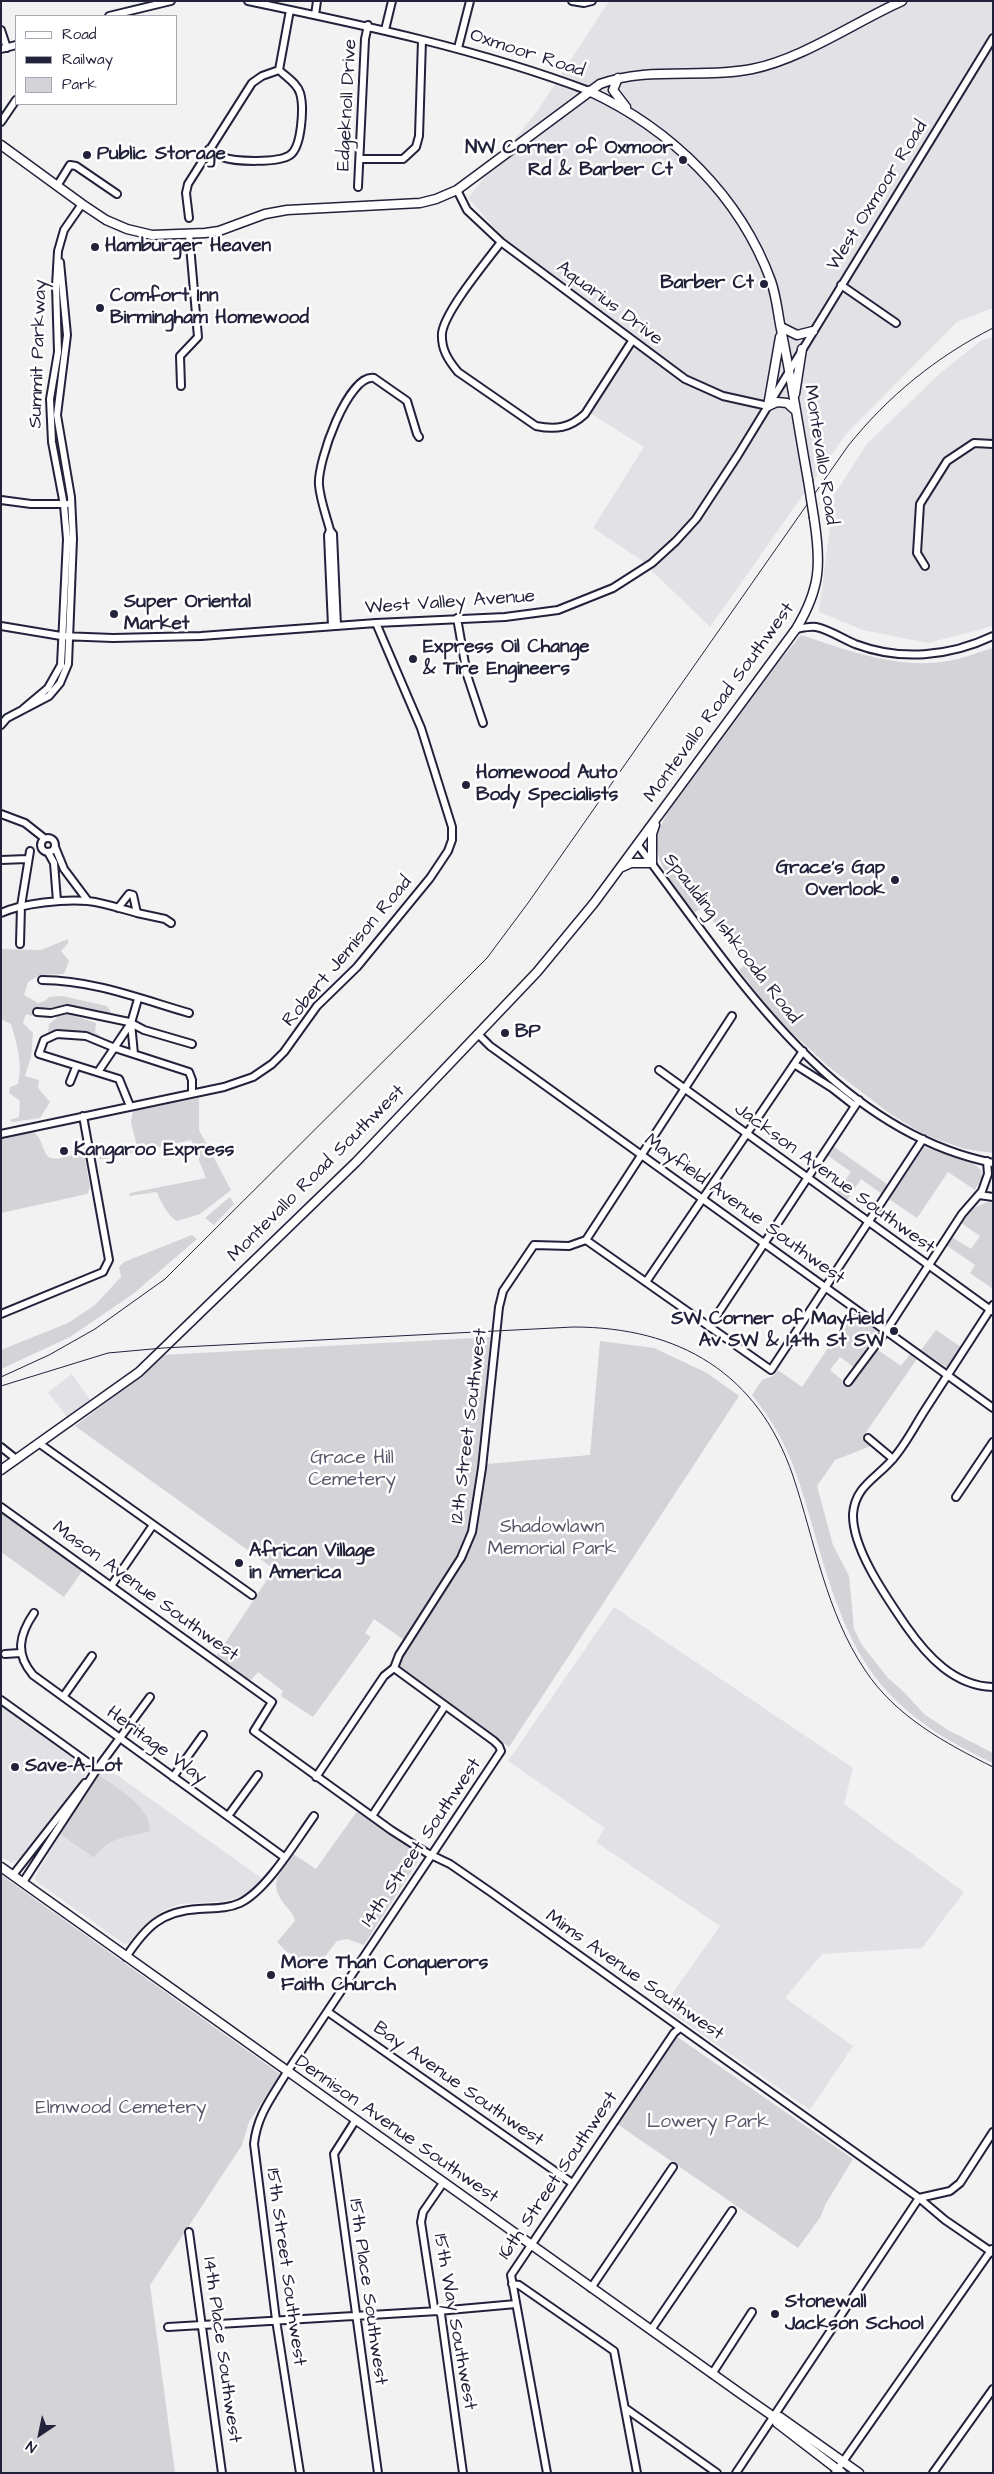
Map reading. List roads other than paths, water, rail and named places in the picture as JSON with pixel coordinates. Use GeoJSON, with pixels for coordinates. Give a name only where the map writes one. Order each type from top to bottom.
{"type":"FeatureCollection","features":[{"type":"Feature","properties":{"kind":"main road","name":"Oxmoor Road"},"geometry":{"type":"LineString","coordinates":[[589,91],[618,78],[642,74],[725,73],[754,69],[799,52],[902,1]]}},
{"type":"Feature","properties":{"kind":"main road"},"geometry":{"type":"LineString","coordinates":[[618,78],[613,90],[633,114]]}},
{"type":"Feature","properties":{"kind":"main road"},"geometry":{"type":"LineString","coordinates":[[2,145],[106,220],[127,229],[152,234],[190,234],[219,231],[265,214],[287,210],[420,203],[457,190],[589,91],[633,114]]}},
{"type":"Feature","properties":{"kind":"main road","name":"Montevallo Road"},"geometry":{"type":"LineString","coordinates":[[633,114],[675,146],[728,200],[744,224],[772,282],[789,370],[818,546]]}},
{"type":"Feature","properties":{"kind":"main road"},"geometry":{"type":"LineString","coordinates":[[768,406],[780,327],[798,335],[813,332]]}},
{"type":"Feature","properties":{"kind":"main road"},"geometry":{"type":"LineString","coordinates":[[794,401],[802,349]]}},
{"type":"Feature","properties":{"kind":"main road"},"geometry":{"type":"LineString","coordinates":[[768,406],[777,402],[787,402],[796,411]]}},
{"type":"Feature","properties":{"kind":"main road","name":"Montevallo Road Southwest"},"geometry":{"type":"LineString","coordinates":[[638,844],[796,629],[809,608],[817,580],[818,546]]}},
{"type":"Feature","properties":{"kind":"main road"},"geometry":{"type":"LineString","coordinates":[[620,868],[631,863],[652,863],[652,834],[656,819]]}},
{"type":"Feature","properties":{"kind":"main road"},"geometry":{"type":"LineString","coordinates":[[620,868],[638,844]]}},
{"type":"Feature","properties":{"kind":"main road","name":"Montevallo Road Southwest"},"geometry":{"type":"LineString","coordinates":[[1,1470],[139,1372],[356,1162],[537,972],[594,903],[620,868]]}},
{"type":"Feature","properties":{"kind":"main road","name":"Dennison Avenue Southwest"},"geometry":{"type":"LineString","coordinates":[[1,1867],[712,2374],[774,2417],[780,2417],[858,2473]]}},
{"type":"Feature","properties":{"kind":"main road","name":"Dennison Avenue Southwest"},"geometry":{"type":"LineString","coordinates":[[774,2417],[776,2423],[838,2472]]}},
{"type":"Feature","properties":{"kind":"street"},"geometry":{"type":"LineString","coordinates":[[113,15],[171,1]]}},
{"type":"Feature","properties":{"kind":"street","name":"Oxmoor Road"},"geometry":{"type":"LineString","coordinates":[[248,1],[368,25],[458,48],[589,91]]}},
{"type":"Feature","properties":{"kind":"street"},"geometry":{"type":"LineString","coordinates":[[315,14],[317,1]]}},
{"type":"Feature","properties":{"kind":"street"},"geometry":{"type":"LineString","coordinates":[[385,30],[392,1]]}},
{"type":"Feature","properties":{"kind":"street"},"geometry":{"type":"LineString","coordinates":[[458,48],[470,1]]}},
{"type":"Feature","properties":{"kind":"street"},"geometry":{"type":"LineString","coordinates":[[572,1],[584,3],[592,1]]}},
{"type":"Feature","properties":{"kind":"street"},"geometry":{"type":"LineString","coordinates":[[279,70],[290,10]]}},
{"type":"Feature","properties":{"kind":"street","name":"Edgeknoll Drive"},"geometry":{"type":"LineString","coordinates":[[358,187],[365,39],[368,25]]}},
{"type":"Feature","properties":{"kind":"street"},"geometry":{"type":"LineString","coordinates":[[1,30],[4,48]]}},
{"type":"Feature","properties":{"kind":"street","name":"West Oxmoor Road"},"geometry":{"type":"LineString","coordinates":[[789,370],[993,38]]}},
{"type":"Feature","properties":{"kind":"street"},"geometry":{"type":"LineString","coordinates":[[360,159],[403,159],[416,147],[420,136],[422,40]]}},
{"type":"Feature","properties":{"kind":"street"},"geometry":{"type":"LineString","coordinates":[[209,149],[222,157],[235,160],[276,160],[292,154],[299,143],[300,93],[296,85],[279,70]]}},
{"type":"Feature","properties":{"kind":"street"},"geometry":{"type":"LineString","coordinates":[[189,218],[186,192],[188,184],[209,149],[252,83],[262,76],[279,70]]}},
{"type":"Feature","properties":{"kind":"street"},"geometry":{"type":"LineString","coordinates":[[1,122],[15,101]]}},
{"type":"Feature","properties":{"kind":"street"},"geometry":{"type":"LineString","coordinates":[[57,186],[70,165],[76,166],[117,194]]}},
{"type":"Feature","properties":{"kind":"street","name":"Aquarius Drive"},"geometry":{"type":"LineString","coordinates":[[457,190],[467,210],[501,242],[632,341],[685,378],[723,396],[768,406]]}},
{"type":"Feature","properties":{"kind":"street","name":"Summit Parkway"},"geometry":{"type":"LineString","coordinates":[[23,709],[48,688],[56,677],[61,665],[67,539],[64,505],[50,420],[50,398],[58,352],[56,286],[58,251],[64,230],[82,204]]}},
{"type":"Feature","properties":{"kind":"street"},"geometry":{"type":"LineString","coordinates":[[181,386],[180,356],[198,337],[190,234]]}},
{"type":"Feature","properties":{"kind":"street"},"geometry":{"type":"LineString","coordinates":[[501,242],[447,318],[442,334],[444,351],[448,360],[458,372],[536,426],[551,429],[563,428],[577,422],[585,414],[632,341]]}},
{"type":"Feature","properties":{"kind":"street","name":"Summit Parkway"},"geometry":{"type":"LineString","coordinates":[[23,709],[42,701],[60,683],[68,664],[73,539],[71,502],[56,415],[67,335],[63,279],[58,251]]}},
{"type":"Feature","properties":{"kind":"street"},"geometry":{"type":"LineString","coordinates":[[841,285],[896,323]]}},
{"type":"Feature","properties":{"kind":"street","name":"West Valley Avenue"},"geometry":{"type":"LineString","coordinates":[[1,626],[70,637],[201,636],[376,623],[506,617],[558,610],[613,588],[652,563],[676,541],[696,519],[789,370]]}},
{"type":"Feature","properties":{"kind":"street"},"geometry":{"type":"LineString","coordinates":[[335,626],[331,546],[334,534],[330,530],[319,484],[322,460],[328,438],[342,408],[362,380],[374,378],[407,401],[416,434],[419,437]]}},
{"type":"Feature","properties":{"kind":"street"},"geometry":{"type":"LineString","coordinates":[[925,566],[917,553],[920,504],[947,460],[974,443],[993,444]]}},
{"type":"Feature","properties":{"kind":"street"},"geometry":{"type":"LineString","coordinates":[[1,500],[64,505],[71,502]]}},
{"type":"Feature","properties":{"kind":"street"},"geometry":{"type":"LineString","coordinates":[[457,618],[467,674],[483,723]]}},
{"type":"Feature","properties":{"kind":"street","name":"Robert Jemison Road"},"geometry":{"type":"LineString","coordinates":[[1,1134],[241,1083],[272,1064],[284,1052],[316,1006],[357,967],[430,878],[448,851],[452,840],[452,828],[421,728],[376,623]]}},
{"type":"Feature","properties":{"kind":"street"},"geometry":{"type":"LineString","coordinates":[[796,629],[816,627],[856,644],[884,652],[910,655],[959,649],[993,636]]}},
{"type":"Feature","properties":{"kind":"street"},"geometry":{"type":"LineString","coordinates":[[1,725],[8,718],[23,709]]}},
{"type":"Feature","properties":{"kind":"street"},"geometry":{"type":"LineString","coordinates":[[1,814],[25,823],[44,838],[53,839],[64,869],[88,901]]}},
{"type":"Feature","properties":{"kind":"street"},"geometry":{"type":"LineString","coordinates":[[44,838],[41,846],[48,852],[54,863],[57,901]]}},
{"type":"Feature","properties":{"kind":"street","name":"Spaulding Ishkooda Road"},"geometry":{"type":"LineString","coordinates":[[638,844],[700,930],[772,1019],[803,1051],[859,1100],[885,1119],[923,1140]]}},
{"type":"Feature","properties":{"kind":"street"},"geometry":{"type":"LineString","coordinates":[[48,852],[55,847]]}},
{"type":"Feature","properties":{"kind":"street"},"geometry":{"type":"LineString","coordinates":[[20,944],[21,906],[27,859],[30,859],[30,851]]}},
{"type":"Feature","properties":{"kind":"street"},"geometry":{"type":"LineString","coordinates":[[1,860],[27,859]]}},
{"type":"Feature","properties":{"kind":"street"},"geometry":{"type":"LineString","coordinates":[[118,908],[128,894],[133,895],[137,913]]}},
{"type":"Feature","properties":{"kind":"street"},"geometry":{"type":"LineString","coordinates":[[2,912],[21,906],[57,901],[88,901],[166,920],[171,923]]}},
{"type":"Feature","properties":{"kind":"street"},"geometry":{"type":"LineString","coordinates":[[42,980],[64,980],[189,1013]]}},
{"type":"Feature","properties":{"kind":"street"},"geometry":{"type":"LineString","coordinates":[[98,1072],[131,1023],[138,998]]}},
{"type":"Feature","properties":{"kind":"street"},"geometry":{"type":"LineString","coordinates":[[37,1012],[67,1009],[131,1023],[144,1030],[192,1044]]}},
{"type":"Feature","properties":{"kind":"street"},"geometry":{"type":"LineString","coordinates":[[732,1016],[586,1240],[771,1370],[923,1140],[952,1152],[990,1162],[988,1174],[979,1194],[962,1214],[886,1331],[848,1382]]}},
{"type":"Feature","properties":{"kind":"street"},"geometry":{"type":"LineString","coordinates":[[131,1023],[134,1054]]}},
{"type":"Feature","properties":{"kind":"street"},"geometry":{"type":"LineString","coordinates":[[130,1106],[120,1079],[76,1067],[39,1054],[44,1040],[57,1034],[86,1036],[115,1048],[189,1072],[192,1080],[192,1092]]}},
{"type":"Feature","properties":{"kind":"street","name":"Mayfield Avenue Southwest"},"geometry":{"type":"LineString","coordinates":[[478,1034],[490,1046],[993,1408]]}},
{"type":"Feature","properties":{"kind":"street"},"geometry":{"type":"LineString","coordinates":[[646,1282],[803,1051]]}},
{"type":"Feature","properties":{"kind":"street"},"geometry":{"type":"LineString","coordinates":[[794,1064],[832,1088],[855,1106]]}},
{"type":"Feature","properties":{"kind":"street"},"geometry":{"type":"LineString","coordinates":[[70,1082],[76,1067]]}},
{"type":"Feature","properties":{"kind":"street","name":"Jackson Avenue Southwest"},"geometry":{"type":"LineString","coordinates":[[659,1070],[746,1135],[992,1309]]}},
{"type":"Feature","properties":{"kind":"street"},"geometry":{"type":"LineString","coordinates":[[709,1327],[859,1100]]}},
{"type":"Feature","properties":{"kind":"street"},"geometry":{"type":"LineString","coordinates":[[1,1314],[103,1272],[107,1266],[109,1260],[82,1116]]}},
{"type":"Feature","properties":{"kind":"street"},"geometry":{"type":"LineString","coordinates":[[979,1194],[993,1197]]}},
{"type":"Feature","properties":{"kind":"street","name":"12th Street Southwest"},"geometry":{"type":"LineString","coordinates":[[316,1777],[384,1676],[394,1668],[399,1655],[461,1558],[472,1532],[482,1468],[499,1307],[503,1291],[534,1245],[569,1246],[586,1240]]}},
{"type":"Feature","properties":{"kind":"street"},"geometry":{"type":"LineString","coordinates":[[992,1309],[893,1458],[866,1483],[859,1493],[854,1510],[856,1535],[870,1567],[908,1628],[930,1656],[949,1672],[969,1683],[993,1687]]}},
{"type":"Feature","properties":{"kind":"street"},"geometry":{"type":"LineString","coordinates":[[868,1438],[893,1458]]}},
{"type":"Feature","properties":{"kind":"street"},"geometry":{"type":"LineString","coordinates":[[956,1497],[993,1442]]}},
{"type":"Feature","properties":{"kind":"street"},"geometry":{"type":"LineString","coordinates":[[40,1444],[252,1595]]}},
{"type":"Feature","properties":{"kind":"street"},"geometry":{"type":"LineString","coordinates":[[1,1447],[16,1459]]}},
{"type":"Feature","properties":{"kind":"street","name":"Mason Avenue Southwest"},"geometry":{"type":"LineString","coordinates":[[1,1507],[272,1702],[254,1731]]}},
{"type":"Feature","properties":{"kind":"street"},"geometry":{"type":"LineString","coordinates":[[111,1586],[153,1525]]}},
{"type":"Feature","properties":{"kind":"street"},"geometry":{"type":"LineString","coordinates":[[5,1654],[20,1652],[20,1638],[34,1613]]}},
{"type":"Feature","properties":{"kind":"street","name":"Heritage Way"},"geometry":{"type":"LineString","coordinates":[[20,1652],[25,1666],[33,1675],[284,1857]]}},
{"type":"Feature","properties":{"kind":"street"},"geometry":{"type":"LineString","coordinates":[[63,1697],[92,1656]]}},
{"type":"Feature","properties":{"kind":"street"},"geometry":{"type":"LineString","coordinates":[[372,1816],[446,1706],[394,1668]]}},
{"type":"Feature","properties":{"kind":"street"},"geometry":{"type":"LineString","coordinates":[[23,1882],[98,1769],[150,1697]]}},
{"type":"Feature","properties":{"kind":"street"},"geometry":{"type":"LineString","coordinates":[[1,1700],[98,1769]]}},
{"type":"Feature","properties":{"kind":"street","name":"14th Street Southwest"},"geometry":{"type":"LineString","coordinates":[[287,2072],[499,1755],[500,1747],[494,1741],[446,1706]]}},
{"type":"Feature","properties":{"kind":"street","name":"Mims Avenue Southwest"},"geometry":{"type":"LineString","coordinates":[[254,1731],[372,1816],[471,1879],[919,2198],[945,2220],[992,2251]]}},
{"type":"Feature","properties":{"kind":"street"},"geometry":{"type":"LineString","coordinates":[[173,1777],[203,1735]]}},
{"type":"Feature","properties":{"kind":"street"},"geometry":{"type":"LineString","coordinates":[[13,1875],[98,1769]]}},
{"type":"Feature","properties":{"kind":"street"},"geometry":{"type":"LineString","coordinates":[[228,1816],[258,1776]]}},
{"type":"Feature","properties":{"kind":"street"},"geometry":{"type":"LineString","coordinates":[[126,1957],[141,1934],[158,1919],[183,1910],[230,1907],[256,1894],[314,1816]]}},
{"type":"Feature","properties":{"kind":"street","name":"Bay Avenue Southwest"},"geometry":{"type":"LineString","coordinates":[[328,2012],[572,2183]]}},
{"type":"Feature","properties":{"kind":"street","name":"16th Street Southwest"},"geometry":{"type":"LineString","coordinates":[[547,2473],[511,2275],[674,2033],[680,2028]]}},
{"type":"Feature","properties":{"kind":"street","name":"15th Street Southwest"},"geometry":{"type":"LineString","coordinates":[[287,2072],[258,2118],[254,2144],[276,2320],[300,2473]]}},
{"type":"Feature","properties":{"kind":"street","name":"15th Place Southwest"},"geometry":{"type":"LineString","coordinates":[[355,2121],[334,2154],[378,2473]]}},
{"type":"Feature","properties":{"kind":"street"},"geometry":{"type":"LineString","coordinates":[[736,2473],[919,2198],[950,2191],[960,2183],[993,2132]]}},
{"type":"Feature","properties":{"kind":"street"},"geometry":{"type":"LineString","coordinates":[[592,2288],[673,2167]]}},
{"type":"Feature","properties":{"kind":"street","name":"15th Way Southwest"},"geometry":{"type":"LineString","coordinates":[[443,2183],[424,2212],[421,2222],[434,2307],[441,2314],[463,2473]]}},
{"type":"Feature","properties":{"kind":"street"},"geometry":{"type":"LineString","coordinates":[[651,2330],[732,2211]]}},
{"type":"Feature","properties":{"kind":"street","name":"14th Place Southwest"},"geometry":{"type":"LineString","coordinates":[[189,2232],[222,2473]]}},
{"type":"Feature","properties":{"kind":"street"},"geometry":{"type":"LineString","coordinates":[[838,2472],[843,2462],[992,2251]]}},
{"type":"Feature","properties":{"kind":"street"},"geometry":{"type":"LineString","coordinates":[[512,2284],[519,2285],[614,2351],[637,2473]]}},
{"type":"Feature","properties":{"kind":"street"},"geometry":{"type":"LineString","coordinates":[[168,2327],[438,2311],[516,2304]]}},
{"type":"Feature","properties":{"kind":"street"},"geometry":{"type":"LineString","coordinates":[[712,2374],[752,2312]]}},
{"type":"Feature","properties":{"kind":"street"},"geometry":{"type":"LineString","coordinates":[[933,2473],[993,2389]]}},
{"type":"Feature","properties":{"kind":"street"},"geometry":{"type":"LineString","coordinates":[[624,2408],[717,2473]]}},
{"type":"Feature","properties":{"kind":"railway"},"geometry":{"type":"LineString","coordinates":[[1,1377],[49,1355],[95,1329],[165,1279],[487,958],[528,903],[848,446],[896,394],[914,379],[972,339],[993,328]]}},
{"type":"Feature","properties":{"kind":"railway"},"geometry":{"type":"LineString","coordinates":[[1,1386],[108,1353],[163,1348],[573,1327],[611,1329],[647,1336],[680,1347],[710,1363],[736,1384],[759,1409],[778,1440],[793,1476],[831,1601],[840,1624],[865,1670],[877,1686],[906,1715],[939,1738],[993,1767]]}},
{"type":"Feature","properties":{"kind":"place","name":"Public Storage"},"geometry":{"type":"Point","coordinates":[87,155]}},
{"type":"Feature","properties":{"kind":"place","name":"NW Corner of Oxmoor Rd & Barber Ct"},"geometry":{"type":"Point","coordinates":[683,160]}},
{"type":"Feature","properties":{"kind":"place","name":"Hamburger Heaven"},"geometry":{"type":"Point","coordinates":[95,247]}},
{"type":"Feature","properties":{"kind":"place","name":"Barber Ct"},"geometry":{"type":"Point","coordinates":[764,284]}},
{"type":"Feature","properties":{"kind":"place","name":"Comfort Inn Birmingham Homewood"},"geometry":{"type":"Point","coordinates":[100,308]}},
{"type":"Feature","properties":{"kind":"place","name":"Super Oriental Market"},"geometry":{"type":"Point","coordinates":[114,614]}},
{"type":"Feature","properties":{"kind":"place","name":"Express Oil Change & Tire Engineers"},"geometry":{"type":"Point","coordinates":[413,659]}},
{"type":"Feature","properties":{"kind":"place","name":"Homewood Auto Body Specialists"},"geometry":{"type":"Point","coordinates":[466,785]}},
{"type":"Feature","properties":{"kind":"place","name":"Grace's Gap Overlook"},"geometry":{"type":"Point","coordinates":[895,880]}},
{"type":"Feature","properties":{"kind":"place","name":"BP"},"geometry":{"type":"Point","coordinates":[505,1033]}},
{"type":"Feature","properties":{"kind":"place","name":"Kangaroo Express"},"geometry":{"type":"Point","coordinates":[64,1151]}},
{"type":"Feature","properties":{"kind":"place","name":"SW Corner of Mayfield Av SW & 14th St SW"},"geometry":{"type":"Point","coordinates":[894,1331]}},
{"type":"Feature","properties":{"kind":"place","name":"African Village in America"},"geometry":{"type":"Point","coordinates":[239,1563]}},
{"type":"Feature","properties":{"kind":"place","name":"Save-A-Lot"},"geometry":{"type":"Point","coordinates":[15,1767]}},
{"type":"Feature","properties":{"kind":"place","name":"More Than Conquerors Faith Church"},"geometry":{"type":"Point","coordinates":[271,1975]}},
{"type":"Feature","properties":{"kind":"place","name":"Stonewall Jackson School"},"geometry":{"type":"Point","coordinates":[775,2314]}},
{"type":"Feature","properties":{"kind":"park label","name":"Grace Hill Cemetery"},"geometry":{"type":"Point","coordinates":[352,1470]}},
{"type":"Feature","properties":{"kind":"park label","name":"Shadowlawn Memorial Park"},"geometry":{"type":"Point","coordinates":[552,1539]}},
{"type":"Feature","properties":{"kind":"park label","name":"Elmwood Cemetery"},"geometry":{"type":"Point","coordinates":[121,2109]}},
{"type":"Feature","properties":{"kind":"park label","name":"Lowery Park"},"geometry":{"type":"Point","coordinates":[708,2123]}}]}
